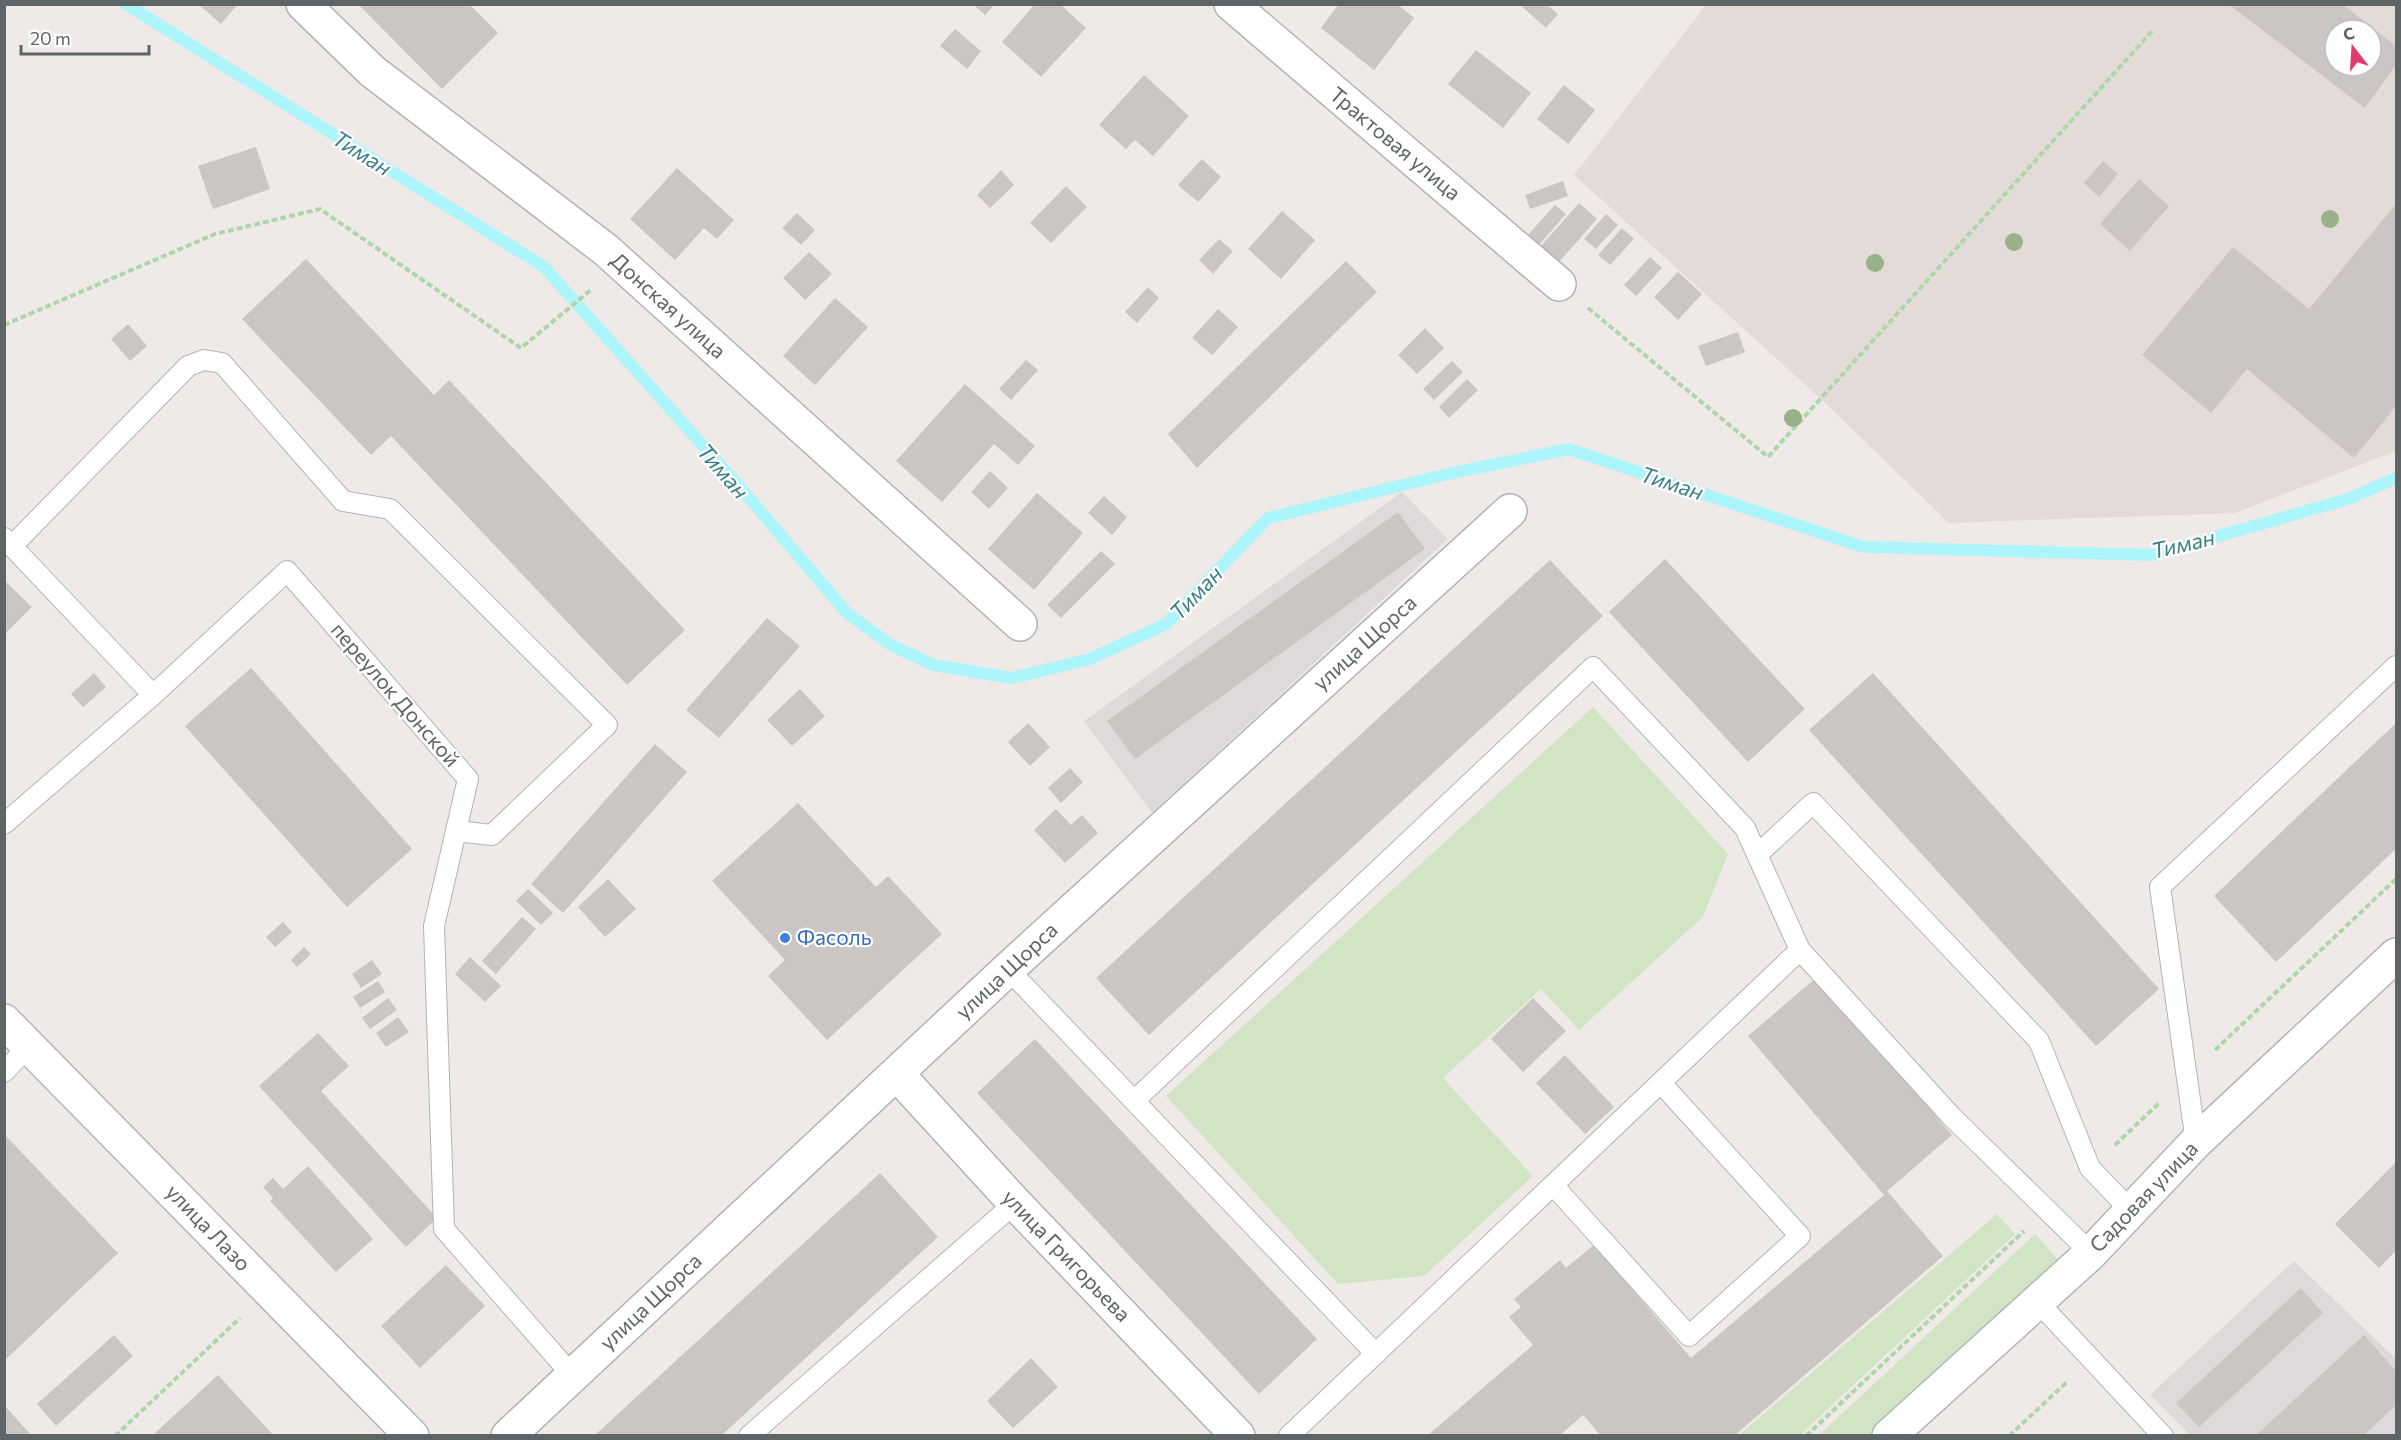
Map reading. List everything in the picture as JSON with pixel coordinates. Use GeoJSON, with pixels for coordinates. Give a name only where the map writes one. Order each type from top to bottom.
{"type":"FeatureCollection","features":[{"type":"Feature","properties":{"kind":"street","name":"Донская улица"},"geometry":{"type":"LineString","coordinates":[[303,4],[372,71],[606,250],[1020,624]]}},
{"type":"Feature","properties":{"kind":"street","name":"Трактовая улица"},"geometry":{"type":"LineString","coordinates":[[1231,4],[1559,284]]}},
{"type":"Feature","properties":{"kind":"street","name":"улица Щорса"},"geometry":{"type":"LineString","coordinates":[[508,1436],[1008,969],[1510,511]]}},
{"type":"Feature","properties":{"kind":"street","name":"Садовая улица"},"geometry":{"type":"LineString","coordinates":[[1889,1436],[2091,1253],[2196,1142],[2396,958]]}},
{"type":"Feature","properties":{"kind":"street","name":"улица Лазо"},"geometry":{"type":"LineString","coordinates":[[4,1021],[412,1436]]}},
{"type":"Feature","properties":{"kind":"street","name":"улица Григорьева"},"geometry":{"type":"LineString","coordinates":[[897,1074],[1015,1203],[1238,1436]]}},
{"type":"Feature","properties":{"kind":"lane"},"geometry":{"type":"LineString","coordinates":[[153,694],[8,542],[188,366],[204,360],[222,363],[343,501],[390,509],[607,725],[492,835],[456,831]]}},
{"type":"Feature","properties":{"kind":"lane","name":"переулок Донской"},"geometry":{"type":"LineString","coordinates":[[4,824],[153,694],[287,571],[468,779],[434,926],[444,1229],[572,1375]]}},
{"type":"Feature","properties":{"kind":"lane"},"geometry":{"type":"LineString","coordinates":[[2196,1142],[2160,887],[2397,666]]}},
{"type":"Feature","properties":{"kind":"lane"},"geometry":{"type":"LineString","coordinates":[[1135,1100],[1593,667],[1745,828],[1800,950],[1952,1117],[2091,1253]]}},
{"type":"Feature","properties":{"kind":"lane"},"geometry":{"type":"LineString","coordinates":[[1757,855],[1814,803],[2039,1041],[2090,1168],[2132,1212]]}},
{"type":"Feature","properties":{"kind":"lane"},"geometry":{"type":"LineString","coordinates":[[1289,1436],[1800,950]]}},
{"type":"Feature","properties":{"kind":"lane"},"geometry":{"type":"LineString","coordinates":[[1008,969],[1376,1354]]}},
{"type":"Feature","properties":{"kind":"lane"},"geometry":{"type":"LineString","coordinates":[[4,1072],[29,1046]]}},
{"type":"Feature","properties":{"kind":"lane"},"geometry":{"type":"LineString","coordinates":[[1553,1185],[1689,1336],[1800,1236],[1661,1083]]}},
{"type":"Feature","properties":{"kind":"lane"},"geometry":{"type":"LineString","coordinates":[[749,1436],[1015,1203]]}},
{"type":"Feature","properties":{"kind":"lane"},"geometry":{"type":"LineString","coordinates":[[2037,1300],[2163,1436]]}},
{"type":"Feature","properties":{"kind":"path"},"geometry":{"type":"LineString","coordinates":[[1559,284],[1768,457],[2154,29]]}},
{"type":"Feature","properties":{"kind":"path"},"geometry":{"type":"LineString","coordinates":[[4,324],[215,234],[320,209],[521,348],[597,285],[606,250]]}},
{"type":"Feature","properties":{"kind":"path"},"geometry":{"type":"LineString","coordinates":[[115,1436],[269,1290]]}},
{"type":"Feature","properties":{"kind":"path"},"geometry":{"type":"LineString","coordinates":[[2009,1436],[2092,1360]]}},
{"type":"Feature","properties":{"kind":"shaded area"},"geometry":{"type":"Polygon","coordinates":[[[1706,5],[2396,5],[2396,451],[2235,513],[1949,523],[1821,399],[1574,175],[1706,5]]]}},
{"type":"Feature","properties":{"kind":"shaded area"},"geometry":{"type":"Polygon","coordinates":[[[1402,492],[1448,539],[1152,813],[1084,721],[1402,492]]]}},
{"type":"Feature","properties":{"kind":"shaded area"},"geometry":{"type":"Polygon","coordinates":[[[2294,1261],[2396,1359],[2396,1435],[2190,1435],[2150,1395],[2294,1261]]]}},
{"type":"Feature","properties":{"kind":"green space"},"geometry":{"type":"Polygon","coordinates":[[[1593,707],[1728,854],[1703,917],[1579,1030],[1541,989],[1443,1078],[1533,1176],[1424,1276],[1338,1284],[1166,1096],[1593,707]]]}},
{"type":"Feature","properties":{"kind":"green space"},"geometry":{"type":"Polygon","coordinates":[[[1997,1214],[2015,1234],[1800,1435],[1739,1435],[1997,1214]]]}},
{"type":"Feature","properties":{"kind":"green space"},"geometry":{"type":"Polygon","coordinates":[[[2035,1234],[2061,1263],[1869,1435],[1818,1436],[2035,1234]]]}},
{"type":"Feature","properties":{"kind":"building"},"geometry":{"type":"Polygon","coordinates":[[[198,4],[238,4],[221,24],[198,4]]]}},
{"type":"Feature","properties":{"kind":"building"},"geometry":{"type":"Polygon","coordinates":[[[358,4],[469,4],[498,33],[442,89],[358,4]]]}},
{"type":"Feature","properties":{"kind":"building"},"geometry":{"type":"Polygon","coordinates":[[[973,4],[995,4],[985,15],[973,4]]]}},
{"type":"Feature","properties":{"kind":"building"},"geometry":{"type":"Polygon","coordinates":[[[1035,4],[1060,4],[1086,28],[1041,77],[1002,42],[1035,4]]]}},
{"type":"Feature","properties":{"kind":"building"},"geometry":{"type":"Polygon","coordinates":[[[1339,4],[1397,4],[1414,18],[1374,70],[1321,28],[1339,4]]]}},
{"type":"Feature","properties":{"kind":"building"},"geometry":{"type":"Polygon","coordinates":[[[1519,4],[1546,4],[1558,14],[1546,28],[1519,4]]]}},
{"type":"Feature","properties":{"kind":"building"},"geometry":{"type":"Polygon","coordinates":[[[2228,4],[2342,4],[2360,18],[2323,18],[2323,76],[2228,4]]]}},
{"type":"Feature","properties":{"kind":"building"},"geometry":{"type":"Polygon","coordinates":[[[955,29],[981,51],[967,69],[940,46],[955,29]]]}},
{"type":"Feature","properties":{"kind":"building"},"geometry":{"type":"Polygon","coordinates":[[[2383,36],[2396,46],[2396,65],[2365,108],[2325,78],[2383,78],[2383,36]]]}},
{"type":"Feature","properties":{"kind":"building"},"geometry":{"type":"Polygon","coordinates":[[[1476,50],[1531,93],[1503,128],[1448,84],[1476,50]]]}},
{"type":"Feature","properties":{"kind":"building"},"geometry":{"type":"Polygon","coordinates":[[[1144,75],[1189,116],[1153,156],[1135,140],[1126,149],[1099,125],[1144,75]]]}},
{"type":"Feature","properties":{"kind":"building"},"geometry":{"type":"Polygon","coordinates":[[[1564,85],[1595,110],[1568,144],[1537,119],[1564,85]]]}},
{"type":"Feature","properties":{"kind":"building"},"geometry":{"type":"Polygon","coordinates":[[[256,147],[270,189],[213,209],[198,166],[256,147]]]}},
{"type":"Feature","properties":{"kind":"building"},"geometry":{"type":"Polygon","coordinates":[[[1202,159],[1221,177],[1198,202],[1178,185],[1202,159]]]}},
{"type":"Feature","properties":{"kind":"building"},"geometry":{"type":"Polygon","coordinates":[[[2103,161],[2118,174],[2099,197],[2084,183],[2103,161]]]}},
{"type":"Feature","properties":{"kind":"building"},"geometry":{"type":"Polygon","coordinates":[[[677,168],[734,220],[717,239],[704,228],[675,260],[630,219],[677,168]]]}},
{"type":"Feature","properties":{"kind":"building"},"geometry":{"type":"Polygon","coordinates":[[[1001,170],[1014,185],[990,208],[977,195],[1001,170]]]}},
{"type":"Feature","properties":{"kind":"building"},"geometry":{"type":"Polygon","coordinates":[[[2139,179],[2169,206],[2130,251],[2100,224],[2139,179]]]}},
{"type":"Feature","properties":{"kind":"building"},"geometry":{"type":"Polygon","coordinates":[[[1563,181],[1568,196],[1530,209],[1525,195],[1563,181]]]}},
{"type":"Feature","properties":{"kind":"building"},"geometry":{"type":"Polygon","coordinates":[[[1066,186],[1087,207],[1051,243],[1030,223],[1066,186]]]}},
{"type":"Feature","properties":{"kind":"building"},"geometry":{"type":"Polygon","coordinates":[[[1579,203],[1597,219],[1559,262],[1541,246],[1579,203]]]}},
{"type":"Feature","properties":{"kind":"building"},"geometry":{"type":"Polygon","coordinates":[[[2396,204],[2396,406],[2354,458],[2247,369],[2211,413],[2142,355],[2233,247],[2309,309],[2396,204]]]}},
{"type":"Feature","properties":{"kind":"building"},"geometry":{"type":"Polygon","coordinates":[[[1555,205],[1566,214],[1538,246],[1527,236],[1555,205]]]}},
{"type":"Feature","properties":{"kind":"building"},"geometry":{"type":"Polygon","coordinates":[[[1282,211],[1315,240],[1281,279],[1248,249],[1282,211]]]}},
{"type":"Feature","properties":{"kind":"building"},"geometry":{"type":"Polygon","coordinates":[[[797,213],[815,230],[801,245],[782,228],[797,213]]]}},
{"type":"Feature","properties":{"kind":"building"},"geometry":{"type":"Polygon","coordinates":[[[1606,214],[1618,225],[1596,249],[1584,239],[1606,214]]]}},
{"type":"Feature","properties":{"kind":"building"},"geometry":{"type":"Polygon","coordinates":[[[1622,228],[1634,239],[1610,265],[1598,255],[1622,228]]]}},
{"type":"Feature","properties":{"kind":"building"},"geometry":{"type":"Polygon","coordinates":[[[1219,239],[1233,251],[1213,274],[1199,260],[1219,239]]]}},
{"type":"Feature","properties":{"kind":"building"},"geometry":{"type":"Polygon","coordinates":[[[809,252],[832,274],[805,300],[783,278],[809,252]]]}},
{"type":"Feature","properties":{"kind":"building"},"geometry":{"type":"Polygon","coordinates":[[[1650,257],[1662,268],[1636,296],[1624,285],[1650,257]]]}},
{"type":"Feature","properties":{"kind":"building"},"geometry":{"type":"Polygon","coordinates":[[[306,259],[434,395],[449,380],[685,630],[627,685],[391,436],[371,455],[242,319],[306,259]]]}},
{"type":"Feature","properties":{"kind":"building"},"geometry":{"type":"Polygon","coordinates":[[[1346,261],[1377,292],[1197,468],[1168,434],[1346,261]]]}},
{"type":"Feature","properties":{"kind":"building"},"geometry":{"type":"Polygon","coordinates":[[[1678,272],[1702,294],[1678,320],[1654,297],[1678,272]]]}},
{"type":"Feature","properties":{"kind":"building"},"geometry":{"type":"Polygon","coordinates":[[[1148,287],[1159,298],[1137,323],[1125,312],[1148,287]]]}},
{"type":"Feature","properties":{"kind":"building"},"geometry":{"type":"Polygon","coordinates":[[[835,298],[868,327],[815,385],[783,356],[835,298]]]}},
{"type":"Feature","properties":{"kind":"building"},"geometry":{"type":"Polygon","coordinates":[[[1218,309],[1238,327],[1212,355],[1192,338],[1218,309]]]}},
{"type":"Feature","properties":{"kind":"building"},"geometry":{"type":"Polygon","coordinates":[[[128,324],[147,346],[130,361],[111,339],[128,324]]]}},
{"type":"Feature","properties":{"kind":"building"},"geometry":{"type":"Polygon","coordinates":[[[1425,328],[1444,348],[1417,374],[1398,355],[1425,328]]]}},
{"type":"Feature","properties":{"kind":"building"},"geometry":{"type":"Polygon","coordinates":[[[1738,332],[1745,352],[1706,366],[1698,346],[1738,332]]]}},
{"type":"Feature","properties":{"kind":"building"},"geometry":{"type":"Polygon","coordinates":[[[1026,360],[1038,370],[1011,400],[999,389],[1026,360]]]}},
{"type":"Feature","properties":{"kind":"building"},"geometry":{"type":"Polygon","coordinates":[[[1452,361],[1463,372],[1434,400],[1423,389],[1452,361]]]}},
{"type":"Feature","properties":{"kind":"building"},"geometry":{"type":"Polygon","coordinates":[[[1467,379],[1478,390],[1449,418],[1439,407],[1467,379]]]}},
{"type":"Feature","properties":{"kind":"building"},"geometry":{"type":"Polygon","coordinates":[[[965,384],[1035,446],[1018,465],[994,444],[942,502],[896,461],[965,384]]]}},
{"type":"Feature","properties":{"kind":"building"},"geometry":{"type":"Polygon","coordinates":[[[990,471],[1008,488],[989,509],[971,492],[990,471]]]}},
{"type":"Feature","properties":{"kind":"building"},"geometry":{"type":"Polygon","coordinates":[[[1037,493],[1083,533],[1034,590],[988,549],[1037,493]]]}},
{"type":"Feature","properties":{"kind":"building"},"geometry":{"type":"Polygon","coordinates":[[[1104,496],[1127,517],[1112,535],[1088,513],[1104,496]]]}},
{"type":"Feature","properties":{"kind":"building"},"geometry":{"type":"Polygon","coordinates":[[[1398,512],[1425,549],[1135,759],[1107,721],[1398,512]]]}},
{"type":"Feature","properties":{"kind":"building"},"geometry":{"type":"Polygon","coordinates":[[[1101,551],[1115,564],[1061,618],[1047,605],[1101,551]]]}},
{"type":"Feature","properties":{"kind":"building"},"geometry":{"type":"Polygon","coordinates":[[[1665,559],[1805,709],[1748,762],[1609,612],[1665,559]]]}},
{"type":"Feature","properties":{"kind":"building"},"geometry":{"type":"Polygon","coordinates":[[[1550,560],[1603,616],[1149,1035],[1096,978],[1550,560]]]}},
{"type":"Feature","properties":{"kind":"building"},"geometry":{"type":"Polygon","coordinates":[[[4,580],[32,607],[4,635],[4,580]]]}},
{"type":"Feature","properties":{"kind":"building"},"geometry":{"type":"Polygon","coordinates":[[[767,618],[800,646],[719,738],[686,710],[767,618]]]}},
{"type":"Feature","properties":{"kind":"building"},"geometry":{"type":"Polygon","coordinates":[[[251,668],[412,849],[347,907],[185,726],[251,668]]]}},
{"type":"Feature","properties":{"kind":"building"},"geometry":{"type":"Polygon","coordinates":[[[94,673],[106,687],[83,707],[71,694],[94,673]]]}},
{"type":"Feature","properties":{"kind":"building"},"geometry":{"type":"Polygon","coordinates":[[[1873,673],[2159,989],[2096,1046],[1809,730],[1873,673]]]}},
{"type":"Feature","properties":{"kind":"building"},"geometry":{"type":"Polygon","coordinates":[[[800,689],[825,716],[792,746],[767,720],[800,689]]]}},
{"type":"Feature","properties":{"kind":"building"},"geometry":{"type":"Polygon","coordinates":[[[1028,723],[1050,747],[1030,766],[1008,742],[1028,723]]]}},
{"type":"Feature","properties":{"kind":"building"},"geometry":{"type":"Polygon","coordinates":[[[2396,723],[2396,849],[2276,962],[2214,896],[2396,723]]]}},
{"type":"Feature","properties":{"kind":"building"},"geometry":{"type":"Polygon","coordinates":[[[655,744],[687,772],[563,913],[531,884],[655,744]]]}},
{"type":"Feature","properties":{"kind":"building"},"geometry":{"type":"Polygon","coordinates":[[[1070,768],[1083,782],[1061,803],[1048,788],[1070,768]]]}},
{"type":"Feature","properties":{"kind":"building"},"geometry":{"type":"Polygon","coordinates":[[[798,803],[876,887],[888,876],[942,934],[827,1040],[768,976],[785,960],[712,881],[798,803]]]}},
{"type":"Feature","properties":{"kind":"building"},"geometry":{"type":"Polygon","coordinates":[[[1056,809],[1071,825],[1082,815],[1098,833],[1065,863],[1034,830],[1056,809]]]}},
{"type":"Feature","properties":{"kind":"building"},"geometry":{"type":"Polygon","coordinates":[[[608,879],[636,909],[605,937],[578,907],[608,879]]]}},
{"type":"Feature","properties":{"kind":"building"},"geometry":{"type":"Polygon","coordinates":[[[528,889],[553,913],[541,925],[516,901],[528,889]]]}},
{"type":"Feature","properties":{"kind":"building"},"geometry":{"type":"Polygon","coordinates":[[[522,917],[536,929],[496,974],[482,961],[522,917]]]}},
{"type":"Feature","properties":{"kind":"building"},"geometry":{"type":"Polygon","coordinates":[[[283,922],[292,932],[275,947],[266,937],[283,922]]]}},
{"type":"Feature","properties":{"kind":"building"},"geometry":{"type":"Polygon","coordinates":[[[304,947],[311,954],[297,967],[291,960],[304,947]]]}},
{"type":"Feature","properties":{"kind":"building"},"geometry":{"type":"Polygon","coordinates":[[[470,957],[501,986],[485,1002],[455,974],[470,957]]]}},
{"type":"Feature","properties":{"kind":"building"},"geometry":{"type":"Polygon","coordinates":[[[372,960],[382,974],[361,988],[352,974],[372,960]]]}},
{"type":"Feature","properties":{"kind":"building"},"geometry":{"type":"Polygon","coordinates":[[[1817,977],[1952,1135],[1887,1191],[1943,1256],[1734,1436],[1601,1436],[1583,1415],[1559,1436],[1427,1436],[1533,1345],[1509,1317],[1521,1307],[1514,1299],[1560,1260],[1566,1268],[1594,1245],[1691,1358],[1884,1195],[1748,1036],[1817,977]]]}},
{"type":"Feature","properties":{"kind":"building"},"geometry":{"type":"Polygon","coordinates":[[[378,981],[385,992],[360,1008],[353,997],[378,981]]]}},
{"type":"Feature","properties":{"kind":"building"},"geometry":{"type":"Polygon","coordinates":[[[388,998],[397,1010],[370,1029],[362,1018],[388,998]]]}},
{"type":"Feature","properties":{"kind":"building"},"geometry":{"type":"Polygon","coordinates":[[[1533,998],[1566,1031],[1523,1072],[1491,1039],[1533,998]]]}},
{"type":"Feature","properties":{"kind":"building"},"geometry":{"type":"Polygon","coordinates":[[[398,1017],[409,1032],[386,1047],[376,1033],[398,1017]]]}},
{"type":"Feature","properties":{"kind":"building"},"geometry":{"type":"Polygon","coordinates":[[[318,1033],[349,1066],[321,1091],[437,1218],[406,1247],[259,1086],[318,1033]]]}},
{"type":"Feature","properties":{"kind":"building"},"geometry":{"type":"Polygon","coordinates":[[[1035,1039],[1317,1339],[1259,1394],[977,1093],[1035,1039]]]}},
{"type":"Feature","properties":{"kind":"building"},"geometry":{"type":"Polygon","coordinates":[[[1565,1055],[1614,1107],[1585,1134],[1536,1083],[1565,1055]]]}},
{"type":"Feature","properties":{"kind":"building"},"geometry":{"type":"Polygon","coordinates":[[[4,1134],[118,1253],[4,1361],[4,1134]]]}},
{"type":"Feature","properties":{"kind":"building"},"geometry":{"type":"Polygon","coordinates":[[[2396,1162],[2396,1251],[2379,1268],[2335,1224],[2396,1162]]]}},
{"type":"Feature","properties":{"kind":"building"},"geometry":{"type":"Polygon","coordinates":[[[308,1166],[373,1239],[336,1272],[270,1201],[273,1198],[263,1187],[273,1178],[283,1189],[308,1166]]]}},
{"type":"Feature","properties":{"kind":"building"},"geometry":{"type":"Polygon","coordinates":[[[880,1173],[938,1237],[721,1436],[594,1436],[880,1173]]]}},
{"type":"Feature","properties":{"kind":"building"},"geometry":{"type":"Polygon","coordinates":[[[446,1265],[485,1306],[420,1368],[381,1326],[446,1265]]]}},
{"type":"Feature","properties":{"kind":"building"},"geometry":{"type":"Polygon","coordinates":[[[2301,1288],[2323,1313],[2199,1427],[2176,1403],[2301,1288]]]}},
{"type":"Feature","properties":{"kind":"building"},"geometry":{"type":"Polygon","coordinates":[[[114,1335],[133,1356],[56,1426],[37,1404],[114,1335]]]}},
{"type":"Feature","properties":{"kind":"building"},"geometry":{"type":"Polygon","coordinates":[[[2364,1335],[2396,1371],[2396,1405],[2363,1436],[2255,1436],[2364,1335]]]}},
{"type":"Feature","properties":{"kind":"building"},"geometry":{"type":"Polygon","coordinates":[[[1031,1358],[1058,1387],[1013,1428],[987,1401],[1031,1358]]]}},
{"type":"Feature","properties":{"kind":"building"},"geometry":{"type":"Polygon","coordinates":[[[218,1375],[274,1436],[157,1436],[155,1433],[218,1375]]]}},
{"type":"Feature","properties":{"kind":"building"},"geometry":{"type":"Polygon","coordinates":[[[4,1405],[32,1436],[4,1436],[4,1405]]]}},
{"type":"Feature","properties":{"kind":"waterway","name":"Тиман"},"geometry":{"type":"LineString","coordinates":[[126,4],[544,267],[738,485],[847,613],[891,645],[933,665],[1012,678],[1090,659],[1166,624],[1268,518],[1448,474],[1569,449],[1863,547],[2153,555],[2351,498],[2396,478]]}},
{"type":"Feature","properties":{"kind":"place","name":"Фасоль"},"geometry":{"type":"Point","coordinates":[785,938]}}]}
